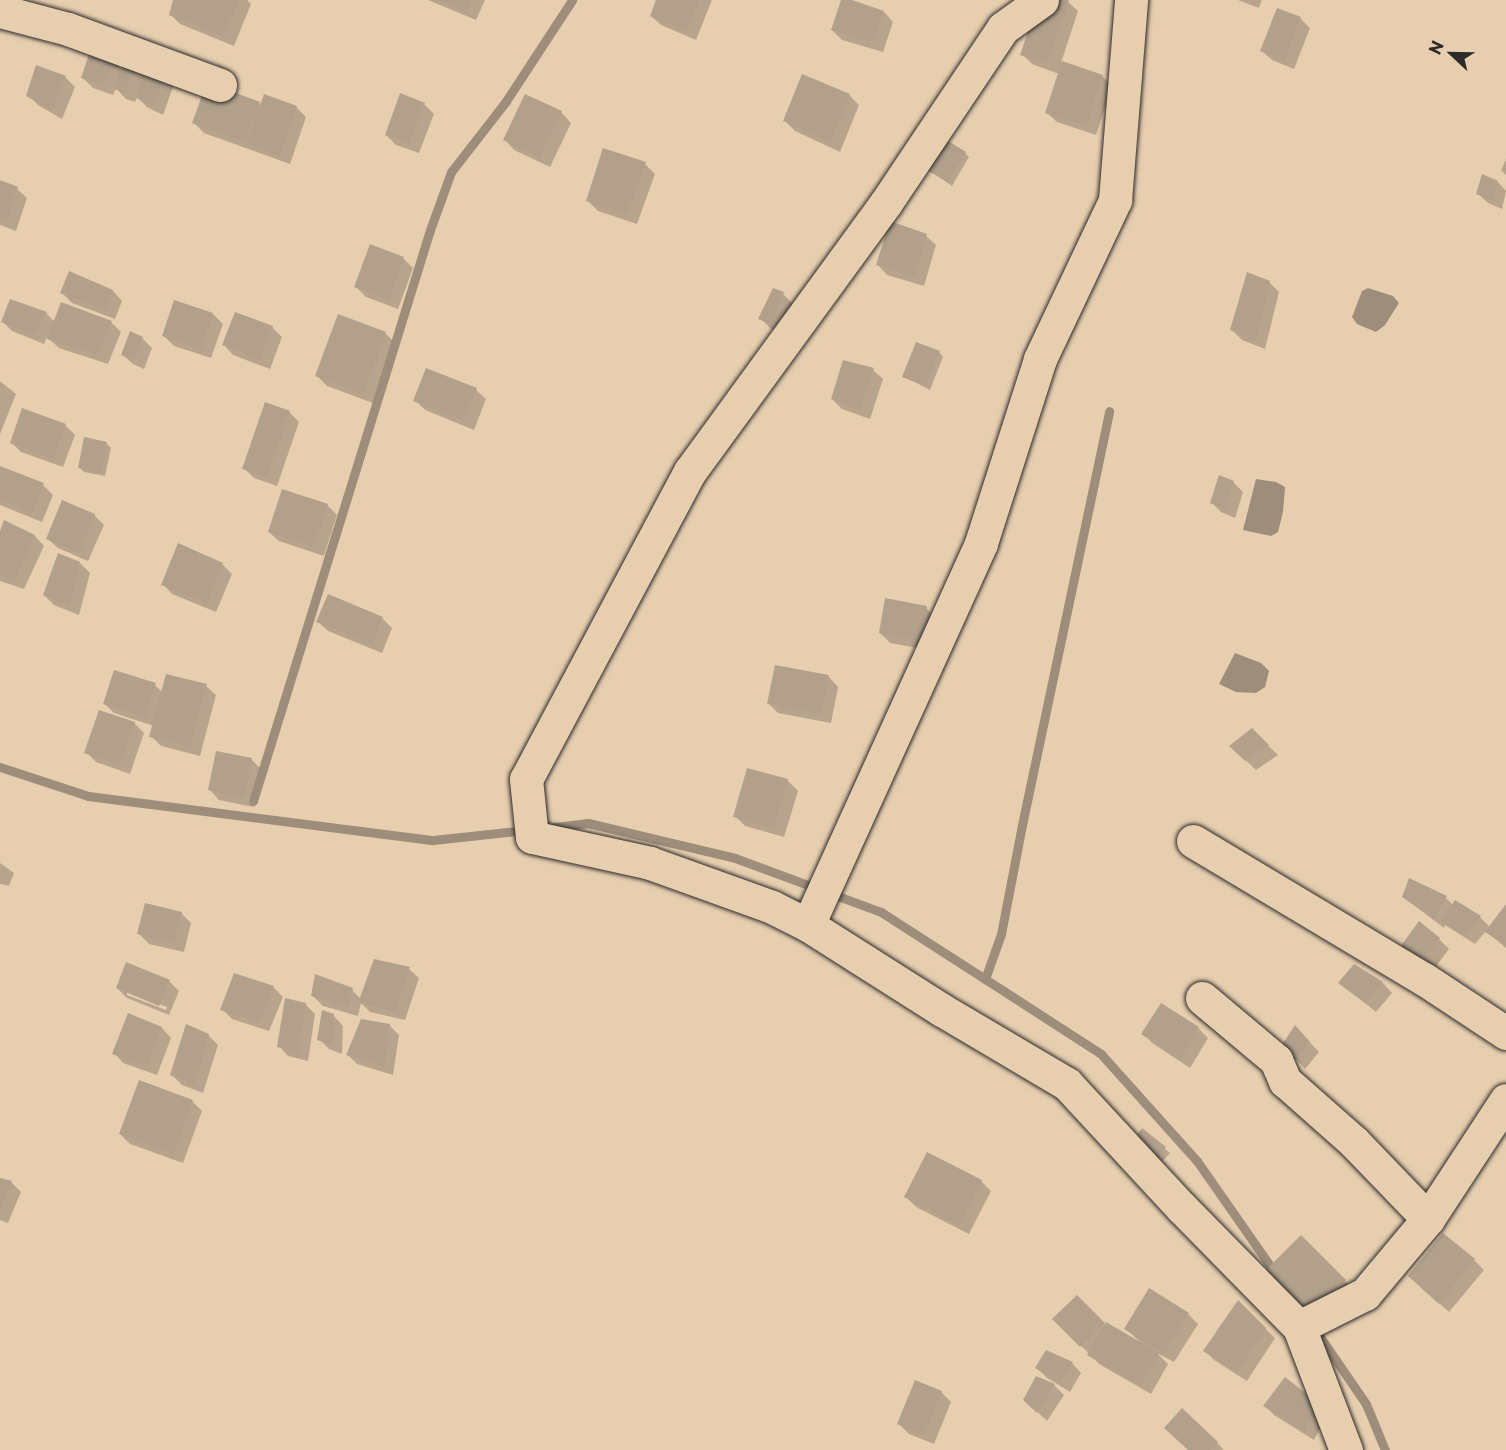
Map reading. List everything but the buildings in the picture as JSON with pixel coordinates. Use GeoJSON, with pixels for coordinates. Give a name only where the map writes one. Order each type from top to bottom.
{"type":"FeatureCollection","features":[{"type":"Feature","properties":{"kind":"street"},"geometry":{"type":"LineString","coordinates":[[1042,0],[1003,28],[885,204],[690,471],[526,779],[532,837],[650,863],[772,907],[808,925],[942,1010],[1067,1084],[1182,1208],[1299,1327],[1346,1450]]}},
{"type":"Feature","properties":{"kind":"street"},"geometry":{"type":"LineString","coordinates":[[808,925],[981,543],[1040,359],[1115,200],[1131,0]]}},
{"type":"Feature","properties":{"kind":"street"},"geometry":{"type":"LineString","coordinates":[[0,11],[68,29],[220,85]]}},
{"type":"Feature","properties":{"kind":"street"},"geometry":{"type":"LineString","coordinates":[[1193,841],[1424,980],[1506,1033]]}},
{"type":"Feature","properties":{"kind":"street"},"geometry":{"type":"LineString","coordinates":[[1202,998],[1276,1060],[1285,1081],[1354,1142],[1428,1219]]}},
{"type":"Feature","properties":{"kind":"street"},"geometry":{"type":"LineString","coordinates":[[1299,1327],[1365,1294],[1428,1219],[1506,1100]]}},
{"type":"Feature","properties":{"kind":"shaded area"},"geometry":{"type":"Polygon","coordinates":[[[1368,288],[1393,296],[1399,303],[1385,325],[1376,332],[1357,324],[1352,317],[1362,291],[1368,288]]]}},
{"type":"Feature","properties":{"kind":"shaded area"},"geometry":{"type":"Polygon","coordinates":[[[1256,479],[1276,482],[1285,487],[1283,512],[1278,532],[1271,536],[1243,530],[1256,479]]]}},
{"type":"Feature","properties":{"kind":"shaded area"},"geometry":{"type":"Polygon","coordinates":[[[1235,653],[1261,663],[1269,671],[1265,687],[1256,693],[1236,692],[1219,684],[1235,653]]]}},
{"type":"Feature","properties":{"kind":"waterway"},"geometry":{"type":"LineString","coordinates":[[253,801],[430,230],[451,172],[506,101],[572,0]]}},
{"type":"Feature","properties":{"kind":"waterway"},"geometry":{"type":"LineString","coordinates":[[985,979],[1001,934],[1109,411]]}},
{"type":"Feature","properties":{"kind":"waterway"},"geometry":{"type":"LineString","coordinates":[[0,767],[88,796],[433,840],[525,830]]}},
{"type":"Feature","properties":{"kind":"waterway"},"geometry":{"type":"LineString","coordinates":[[548,828],[588,823],[735,858],[881,912],[1101,1054],[1197,1161],[1296,1303]]}},
{"type":"Feature","properties":{"kind":"waterway"},"geometry":{"type":"LineString","coordinates":[[1316,1331],[1366,1404],[1385,1450]]}}]}
